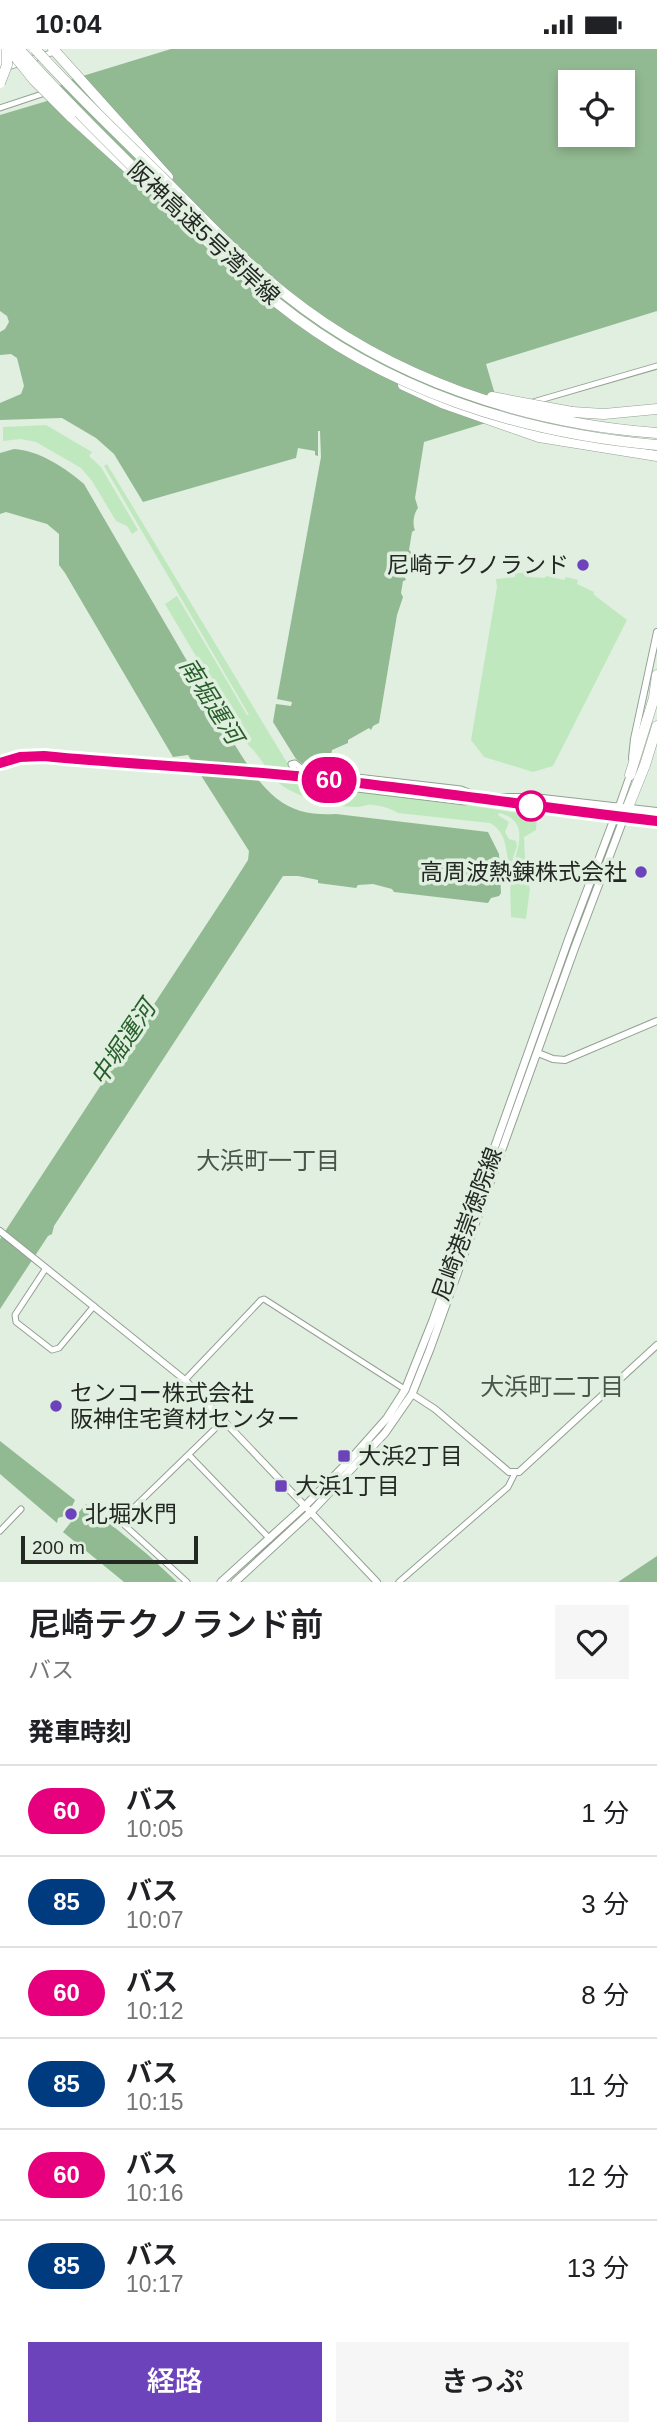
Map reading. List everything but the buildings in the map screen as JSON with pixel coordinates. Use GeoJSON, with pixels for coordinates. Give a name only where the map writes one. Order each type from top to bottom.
{"type":"FeatureCollection","features":[{"type":"Feature","properties":{"kind":"highway"},"geometry":{"type":"LineString","coordinates":[[0,49],[0,68]]}},
{"type":"Feature","properties":{"kind":"highway"},"geometry":{"type":"LineString","coordinates":[[0,83],[7,65],[8,49]]}},
{"type":"Feature","properties":{"kind":"highway"},"geometry":{"type":"LineString","coordinates":[[8,49],[41,87],[95,140],[184,217]]}},
{"type":"Feature","properties":{"kind":"highway","name":"阪神高速5号湾岸線"},"geometry":{"type":"LineString","coordinates":[[19,49],[223,256],[278,304],[316,331],[374,366],[444,399],[495,417],[574,435],[657,445]]}},
{"type":"Feature","properties":{"kind":"highway","name":"阪神高速5号湾岸線"},"geometry":{"type":"LineString","coordinates":[[35,49],[232,247],[285,294],[325,324],[424,377],[475,398],[578,423],[657,433]]}},
{"type":"Feature","properties":{"kind":"highway"},"geometry":{"type":"LineString","coordinates":[[52,50],[232,247]]}},
{"type":"Feature","properties":{"kind":"highway"},"geometry":{"type":"LineString","coordinates":[[374,366],[418,392],[515,430],[562,442],[657,456]]}},
{"type":"Feature","properties":{"kind":"highway"},"geometry":{"type":"LineString","coordinates":[[424,377],[505,400],[564,411],[604,414],[657,409]]}},
{"type":"Feature","properties":{"kind":"highway"},"geometry":{"type":"LineString","coordinates":[[630,775],[656,687]]}},
{"type":"Feature","properties":{"kind":"highway"},"geometry":{"type":"LineString","coordinates":[[624,810],[645,765],[657,726]]}},
{"type":"Feature","properties":{"kind":"main road","name":"尼崎港崇徳院線"},"geometry":{"type":"LineString","coordinates":[[408,1392],[569,938],[615,816],[624,810]]}},
{"type":"Feature","properties":{"kind":"main road","name":"尼崎港崇徳院線"},"geometry":{"type":"LineString","coordinates":[[234,1582],[386,1433],[430,1349],[624,810]]}},
{"type":"Feature","properties":{"kind":"main road","name":"尼崎港崇徳院線"},"geometry":{"type":"LineString","coordinates":[[221,1582],[309,1508]]}},
{"type":"Feature","properties":{"kind":"street"},"geometry":{"type":"LineString","coordinates":[[0,68],[52,50],[58,78],[41,94],[0,107]]}},
{"type":"Feature","properties":{"kind":"street"},"geometry":{"type":"LineString","coordinates":[[507,410],[657,366]]}},
{"type":"Feature","properties":{"kind":"street"},"geometry":{"type":"LineString","coordinates":[[624,810],[634,739],[657,632]]}},
{"type":"Feature","properties":{"kind":"street"},"geometry":{"type":"LineString","coordinates":[[0,763],[31,756],[312,778],[482,797],[519,805],[615,816]]}},
{"type":"Feature","properties":{"kind":"street"},"geometry":{"type":"LineString","coordinates":[[482,797],[461,789],[304,771],[295,763],[291,764],[292,769],[310,781],[324,785],[465,801],[482,797],[489,795],[534,797],[624,810],[657,811]]}},
{"type":"Feature","properties":{"kind":"street"},"geometry":{"type":"LineString","coordinates":[[624,810],[657,821]]}},
{"type":"Feature","properties":{"kind":"street"},"geometry":{"type":"LineString","coordinates":[[538,1053],[565,1060],[657,1021]]}},
{"type":"Feature","properties":{"kind":"street"},"geometry":{"type":"LineString","coordinates":[[0,1231],[186,1380],[377,1582]]}},
{"type":"Feature","properties":{"kind":"street"},"geometry":{"type":"LineString","coordinates":[[46,1268],[15,1315],[16,1322],[52,1350],[59,1348],[94,1306]]}},
{"type":"Feature","properties":{"kind":"street"},"geometry":{"type":"LineString","coordinates":[[186,1380],[264,1299],[435,1409],[509,1472],[515,1473],[657,1345]]}},
{"type":"Feature","properties":{"kind":"street"},"geometry":{"type":"LineString","coordinates":[[187,1582],[120,1521],[224,1420]]}},
{"type":"Feature","properties":{"kind":"street"},"geometry":{"type":"LineString","coordinates":[[189,1455],[270,1539]]}},
{"type":"Feature","properties":{"kind":"street"},"geometry":{"type":"LineString","coordinates":[[399,1582],[508,1487],[515,1473]]}},
{"type":"Feature","properties":{"kind":"street"},"geometry":{"type":"LineString","coordinates":[[0,1531],[20,1509]]}},
{"type":"Feature","properties":{"kind":"shaded area"},"geometry":{"type":"Polygon","coordinates":[[[171,49],[657,49],[657,311],[486,364],[502,418],[424,442],[415,498],[418,508],[414,519],[415,530],[412,532],[411,552],[404,576],[406,580],[403,581],[403,597],[397,615],[379,723],[332,750],[328,769],[305,766],[296,759],[273,722],[276,704],[291,706],[292,702],[277,699],[321,457],[320,431],[318,456],[315,451],[298,448],[296,458],[143,502],[114,454],[96,438],[62,418],[0,420],[0,403],[21,394],[24,386],[17,358],[11,354],[0,355],[0,332],[9,322],[7,316],[0,311],[0,115],[47,101],[63,82],[171,49]]]}},
{"type":"Feature","properties":{"kind":"shaded area"},"geometry":{"type":"Polygon","coordinates":[[[46,425],[92,452],[89,456],[101,467],[138,530],[132,534],[127,526],[116,521],[81,468],[36,442],[20,439],[3,441],[3,427],[46,425]]]}},
{"type":"Feature","properties":{"kind":"shaded area"},"geometry":{"type":"Polygon","coordinates":[[[14,449],[51,461],[84,484],[237,748],[256,776],[276,798],[297,810],[312,813],[488,832],[499,854],[501,893],[491,898],[488,903],[394,892],[373,884],[358,885],[356,888],[318,883],[318,880],[298,876],[283,876],[54,1226],[52,1234],[48,1236],[0,1309],[0,1239],[225,896],[248,860],[249,851],[188,755],[173,757],[59,565],[59,534],[47,524],[6,512],[0,514],[0,453],[14,449]]]}},
{"type":"Feature","properties":{"kind":"shaded area"},"geometry":{"type":"Polygon","coordinates":[[[107,464],[292,771],[302,779],[537,816],[536,830],[524,837],[526,880],[530,888],[526,919],[511,917],[511,878],[519,830],[509,817],[499,813],[498,815],[509,822],[505,832],[509,839],[516,841],[510,867],[503,837],[490,823],[398,813],[375,805],[356,807],[328,804],[292,792],[274,778],[249,746],[165,604],[177,596],[249,715],[104,466],[107,464]]]}},
{"type":"Feature","properties":{"kind":"shaded area"},"geometry":{"type":"Polygon","coordinates":[[[515,573],[527,573],[528,577],[546,576],[564,580],[566,577],[578,580],[577,584],[594,592],[593,594],[627,620],[553,766],[533,772],[484,757],[471,740],[497,587],[496,579],[515,577],[515,573]]]}},
{"type":"Feature","properties":{"kind":"shaded area"},"geometry":{"type":"Polygon","coordinates":[[[0,1441],[75,1500],[68,1515],[58,1518],[57,1523],[0,1474],[0,1441]]]}},
{"type":"Feature","properties":{"kind":"shaded area"},"geometry":{"type":"Polygon","coordinates":[[[86,1504],[177,1582],[124,1582],[63,1532],[71,1522],[70,1518],[86,1504]]]}},
{"type":"Feature","properties":{"kind":"shaded area"},"geometry":{"type":"Polygon","coordinates":[[[657,1556],[657,1582],[618,1582],[657,1556]]]}},
{"type":"Feature","properties":{"kind":"bus line","name":"60"},"geometry":{"type":"LineString","coordinates":[[0,763],[20,757],[44,756],[312,778],[482,797],[494,801],[657,821]]}},
{"type":"Feature","properties":{"kind":"place","name":"尼崎テクノランド"},"geometry":{"type":"Point","coordinates":[583,565]}},
{"type":"Feature","properties":{"kind":"place","name":"高周波熱錬株式会社"},"geometry":{"type":"Point","coordinates":[641,872]}},
{"type":"Feature","properties":{"kind":"place","name":"センコー株式会社 阪神住宅資材センター"},"geometry":{"type":"Point","coordinates":[56,1406]}},
{"type":"Feature","properties":{"kind":"place","name":"大浜2丁目"},"geometry":{"type":"Point","coordinates":[344,1456]}},
{"type":"Feature","properties":{"kind":"place","name":"大浜1丁目"},"geometry":{"type":"Point","coordinates":[281,1486]}},
{"type":"Feature","properties":{"kind":"place","name":"北堀水門"},"geometry":{"type":"Point","coordinates":[71,1514]}},
{"type":"Feature","properties":{"kind":"district","name":"大浜町一丁目"},"geometry":{"type":"Point","coordinates":[268,1161]}},
{"type":"Feature","properties":{"kind":"district","name":"大浜町二丁目"},"geometry":{"type":"Point","coordinates":[552,1387]}},
{"type":"Feature","properties":{"kind":"water label","name":"南堀運河"},"geometry":{"type":"Point","coordinates":[211,701]}},
{"type":"Feature","properties":{"kind":"water label","name":"中堀運河"},"geometry":{"type":"Point","coordinates":[123,1043]}}]}
